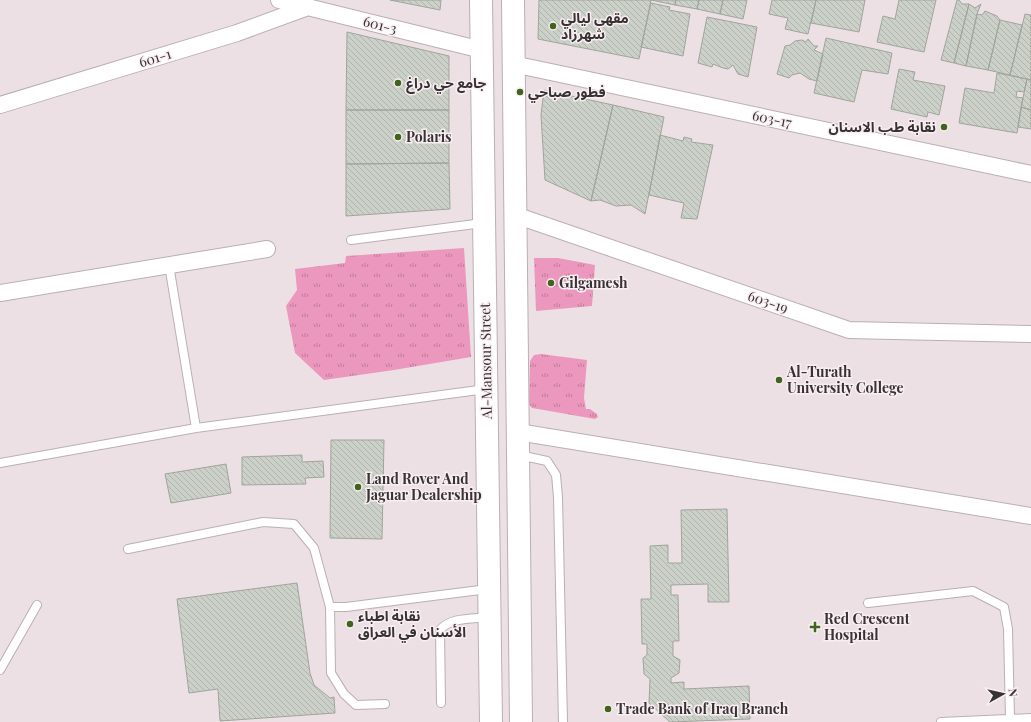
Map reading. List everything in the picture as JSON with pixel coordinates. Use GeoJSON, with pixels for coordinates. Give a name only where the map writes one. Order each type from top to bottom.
{"type":"FeatureCollection","features":[{"type":"Feature","properties":{"kind":"main road","name":"Al-Mansour Street"},"geometry":{"type":"LineString","coordinates":[[481,0],[491,722]]}},
{"type":"Feature","properties":{"kind":"main road"},"geometry":{"type":"LineString","coordinates":[[513,0],[521,722]]}},
{"type":"Feature","properties":{"kind":"street","name":"601-3"},"geometry":{"type":"LineString","coordinates":[[279,0],[482,50]]}},
{"type":"Feature","properties":{"kind":"street","name":"601-1"},"geometry":{"type":"LineString","coordinates":[[0,104],[237,34],[308,7]]}},
{"type":"Feature","properties":{"kind":"street","name":"603-17"},"geometry":{"type":"LineString","coordinates":[[513,64],[1031,174]]}},
{"type":"Feature","properties":{"kind":"street","name":"603-19"},"geometry":{"type":"LineString","coordinates":[[515,215],[849,330],[1031,334]]}},
{"type":"Feature","properties":{"kind":"street"},"geometry":{"type":"LineString","coordinates":[[0,293],[267,249]]}},
{"type":"Feature","properties":{"kind":"street"},"geometry":{"type":"LineString","coordinates":[[518,432],[1031,516]]}},
{"type":"Feature","properties":{"kind":"lane"},"geometry":{"type":"LineString","coordinates":[[351,240],[484,222]]}},
{"type":"Feature","properties":{"kind":"lane"},"geometry":{"type":"LineString","coordinates":[[169,265],[196,428]]}},
{"type":"Feature","properties":{"kind":"lane"},"geometry":{"type":"LineString","coordinates":[[0,463],[196,428],[487,389]]}},
{"type":"Feature","properties":{"kind":"lane"},"geometry":{"type":"LineString","coordinates":[[518,455],[547,461],[556,475],[558,497],[563,722]]}},
{"type":"Feature","properties":{"kind":"lane"},"geometry":{"type":"LineString","coordinates":[[128,549],[263,522],[294,524],[314,548],[330,607],[331,673],[344,694],[356,705],[385,704]]}},
{"type":"Feature","properties":{"kind":"lane"},"geometry":{"type":"LineString","coordinates":[[330,607],[346,607],[489,589]]}},
{"type":"Feature","properties":{"kind":"lane"},"geometry":{"type":"LineString","coordinates":[[868,602],[973,591],[1004,607],[1008,629],[1010,718]]}},
{"type":"Feature","properties":{"kind":"lane"},"geometry":{"type":"LineString","coordinates":[[0,670],[37,605]]}},
{"type":"Feature","properties":{"kind":"lane"},"geometry":{"type":"LineString","coordinates":[[441,703],[440,630],[451,622],[490,617]]}},
{"type":"Feature","properties":{"kind":"lane"},"geometry":{"type":"LineString","coordinates":[[941,722],[1031,718]]}},
{"type":"Feature","properties":{"kind":"green space"},"geometry":{"type":"Polygon","coordinates":[[[464,248],[471,357],[324,380],[295,353],[286,306],[297,290],[295,269],[345,263],[346,256],[464,248]]]}},
{"type":"Feature","properties":{"kind":"green space"},"geometry":{"type":"Polygon","coordinates":[[[534,258],[558,258],[595,265],[592,306],[536,311],[534,258]]]}},
{"type":"Feature","properties":{"kind":"green space"},"geometry":{"type":"Polygon","coordinates":[[[541,354],[587,360],[584,398],[586,409],[590,409],[597,414],[598,417],[595,419],[532,408],[529,404],[530,361],[534,355],[541,354]]]}},
{"type":"Feature","properties":{"kind":"building"},"geometry":{"type":"Polygon","coordinates":[[[390,0],[441,0],[440,10],[390,0]]]}},
{"type":"Feature","properties":{"kind":"building"},"geometry":{"type":"Polygon","coordinates":[[[539,0],[651,0],[639,59],[538,39],[539,0]]]}},
{"type":"Feature","properties":{"kind":"building"},"geometry":{"type":"Polygon","coordinates":[[[651,0],[676,0],[675,5],[651,0]]]}},
{"type":"Feature","properties":{"kind":"building"},"geometry":{"type":"Polygon","coordinates":[[[676,0],[699,0],[697,9],[675,5],[676,0]]]}},
{"type":"Feature","properties":{"kind":"building"},"geometry":{"type":"Polygon","coordinates":[[[699,0],[723,0],[720,14],[697,9],[699,0]]]}},
{"type":"Feature","properties":{"kind":"building"},"geometry":{"type":"Polygon","coordinates":[[[723,0],[747,0],[743,19],[720,14],[723,0]]]}},
{"type":"Feature","properties":{"kind":"building"},"geometry":{"type":"Polygon","coordinates":[[[772,0],[816,0],[808,34],[785,29],[788,18],[769,14],[772,0]]]}},
{"type":"Feature","properties":{"kind":"building"},"geometry":{"type":"Polygon","coordinates":[[[816,0],[865,0],[859,32],[811,23],[816,0]]]}},
{"type":"Feature","properties":{"kind":"building"},"geometry":{"type":"Polygon","coordinates":[[[899,0],[936,0],[924,52],[877,42],[883,16],[895,19],[899,0]]]}},
{"type":"Feature","properties":{"kind":"building"},"geometry":{"type":"Polygon","coordinates":[[[957,0],[959,0],[962,4],[969,4],[954,63],[941,60],[957,0]]]}},
{"type":"Feature","properties":{"kind":"building"},"geometry":{"type":"Polygon","coordinates":[[[651,3],[670,7],[669,10],[690,14],[683,56],[641,47],[651,3]]]}},
{"type":"Feature","properties":{"kind":"building"},"geometry":{"type":"Polygon","coordinates":[[[969,4],[975,8],[981,4],[977,14],[966,66],[954,63],[969,4]]]}},
{"type":"Feature","properties":{"kind":"building"},"geometry":{"type":"Polygon","coordinates":[[[985,11],[997,16],[1000,20],[988,70],[966,66],[977,14],[982,15],[985,11]]]}},
{"type":"Feature","properties":{"kind":"building"},"geometry":{"type":"Polygon","coordinates":[[[1025,14],[1031,15],[1031,80],[1010,75],[1025,14]]]}},
{"type":"Feature","properties":{"kind":"building"},"geometry":{"type":"Polygon","coordinates":[[[707,17],[757,27],[748,77],[738,74],[733,65],[728,69],[713,64],[712,67],[698,63],[707,17]]]}},
{"type":"Feature","properties":{"kind":"building"},"geometry":{"type":"Polygon","coordinates":[[[1000,20],[1022,25],[1010,75],[988,70],[1000,20]]]}},
{"type":"Feature","properties":{"kind":"building","name":"جامع حي دراغ"},"geometry":{"type":"Polygon","coordinates":[[[347,32],[449,56],[449,110],[346,110],[347,32]]]}},
{"type":"Feature","properties":{"kind":"building"},"geometry":{"type":"Polygon","coordinates":[[[826,38],[892,53],[888,74],[862,70],[854,102],[814,93],[826,38]]]}},
{"type":"Feature","properties":{"kind":"building"},"geometry":{"type":"Polygon","coordinates":[[[808,39],[814,46],[818,46],[814,50],[823,54],[817,81],[809,79],[800,73],[792,75],[789,78],[777,74],[785,46],[790,45],[795,41],[802,40],[806,42],[808,39]]]}},
{"type":"Feature","properties":{"kind":"building"},"geometry":{"type":"Polygon","coordinates":[[[899,69],[915,72],[913,80],[945,86],[939,115],[928,112],[927,117],[891,109],[899,69]]]}},
{"type":"Feature","properties":{"kind":"building"},"geometry":{"type":"Polygon","coordinates":[[[997,73],[1027,79],[1024,92],[1017,91],[1016,97],[1023,98],[1017,133],[959,123],[965,88],[994,93],[997,73]]]}},
{"type":"Feature","properties":{"kind":"building"},"geometry":{"type":"Polygon","coordinates":[[[1027,79],[1031,80],[1031,110],[1021,107],[1027,79]]]}},
{"type":"Feature","properties":{"kind":"building"},"geometry":{"type":"Polygon","coordinates":[[[544,90],[613,105],[591,201],[545,180],[541,115],[544,90]]]}},
{"type":"Feature","properties":{"kind":"building"},"geometry":{"type":"Polygon","coordinates":[[[613,105],[664,117],[645,214],[631,205],[616,206],[600,200],[591,201],[613,105]]]}},
{"type":"Feature","properties":{"kind":"building"},"geometry":{"type":"Polygon","coordinates":[[[1021,107],[1031,110],[1031,129],[1018,127],[1021,107]]]}},
{"type":"Feature","properties":{"kind":"building","name":"Polaris"},"geometry":{"type":"Polygon","coordinates":[[[346,110],[449,110],[449,163],[346,164],[346,110]]]}},
{"type":"Feature","properties":{"kind":"building"},"geometry":{"type":"Polygon","coordinates":[[[660,135],[683,141],[684,137],[692,139],[691,142],[713,145],[697,219],[681,218],[684,203],[649,195],[660,135]]]}},
{"type":"Feature","properties":{"kind":"building"},"geometry":{"type":"Polygon","coordinates":[[[449,163],[450,209],[346,216],[346,164],[449,163]]]}},
{"type":"Feature","properties":{"kind":"building"},"geometry":{"type":"Polygon","coordinates":[[[331,440],[384,440],[382,539],[330,538],[331,440]]]}},
{"type":"Feature","properties":{"kind":"building"},"geometry":{"type":"Polygon","coordinates":[[[302,455],[302,462],[323,461],[324,477],[305,478],[306,484],[242,485],[242,457],[302,455]]]}},
{"type":"Feature","properties":{"kind":"building"},"geometry":{"type":"Polygon","coordinates":[[[226,464],[231,493],[171,503],[165,474],[226,464]]]}},
{"type":"Feature","properties":{"kind":"building"},"geometry":{"type":"Polygon","coordinates":[[[727,509],[729,602],[708,602],[708,584],[671,585],[671,595],[678,595],[679,641],[673,641],[673,656],[680,660],[679,673],[671,678],[671,683],[684,682],[684,689],[749,686],[750,719],[670,722],[649,703],[650,679],[644,674],[643,658],[647,655],[647,644],[642,644],[641,599],[651,599],[650,546],[668,545],[668,563],[682,563],[681,510],[727,509]]]}},
{"type":"Feature","properties":{"kind":"building"},"geometry":{"type":"Polygon","coordinates":[[[297,583],[310,673],[314,685],[330,698],[334,697],[335,713],[220,721],[218,689],[189,693],[177,599],[297,583]]]}},
{"type":"Feature","properties":{"kind":"place","name":"مقهى ليالي شهرزاد"},"geometry":{"type":"Point","coordinates":[553,26]}},
{"type":"Feature","properties":{"kind":"place","name":"جامع حي دراغ"},"geometry":{"type":"Point","coordinates":[398,83]}},
{"type":"Feature","properties":{"kind":"place","name":"فطور صباحي"},"geometry":{"type":"Point","coordinates":[520,92]}},
{"type":"Feature","properties":{"kind":"place","name":"نقابة طب الاسنان"},"geometry":{"type":"Point","coordinates":[944,127]}},
{"type":"Feature","properties":{"kind":"place","name":"Polaris"},"geometry":{"type":"Point","coordinates":[398,137]}},
{"type":"Feature","properties":{"kind":"place","name":"Gilgamesh"},"geometry":{"type":"Point","coordinates":[551,283]}},
{"type":"Feature","properties":{"kind":"place","name":"Al-Turath University College"},"geometry":{"type":"Point","coordinates":[779,380]}},
{"type":"Feature","properties":{"kind":"place","name":"Land Rover And Jaguar Dealership"},"geometry":{"type":"Point","coordinates":[358,487]}},
{"type":"Feature","properties":{"kind":"place","name":"نقابة اطباء الأسنان في العراق"},"geometry":{"type":"Point","coordinates":[350,624]}},
{"type":"Feature","properties":{"kind":"place","name":"Red Crescent Hospital"},"geometry":{"type":"Point","coordinates":[815,627]}},
{"type":"Feature","properties":{"kind":"place","name":"Trade Bank of Iraq Branch"},"geometry":{"type":"Point","coordinates":[608,709]}}]}
